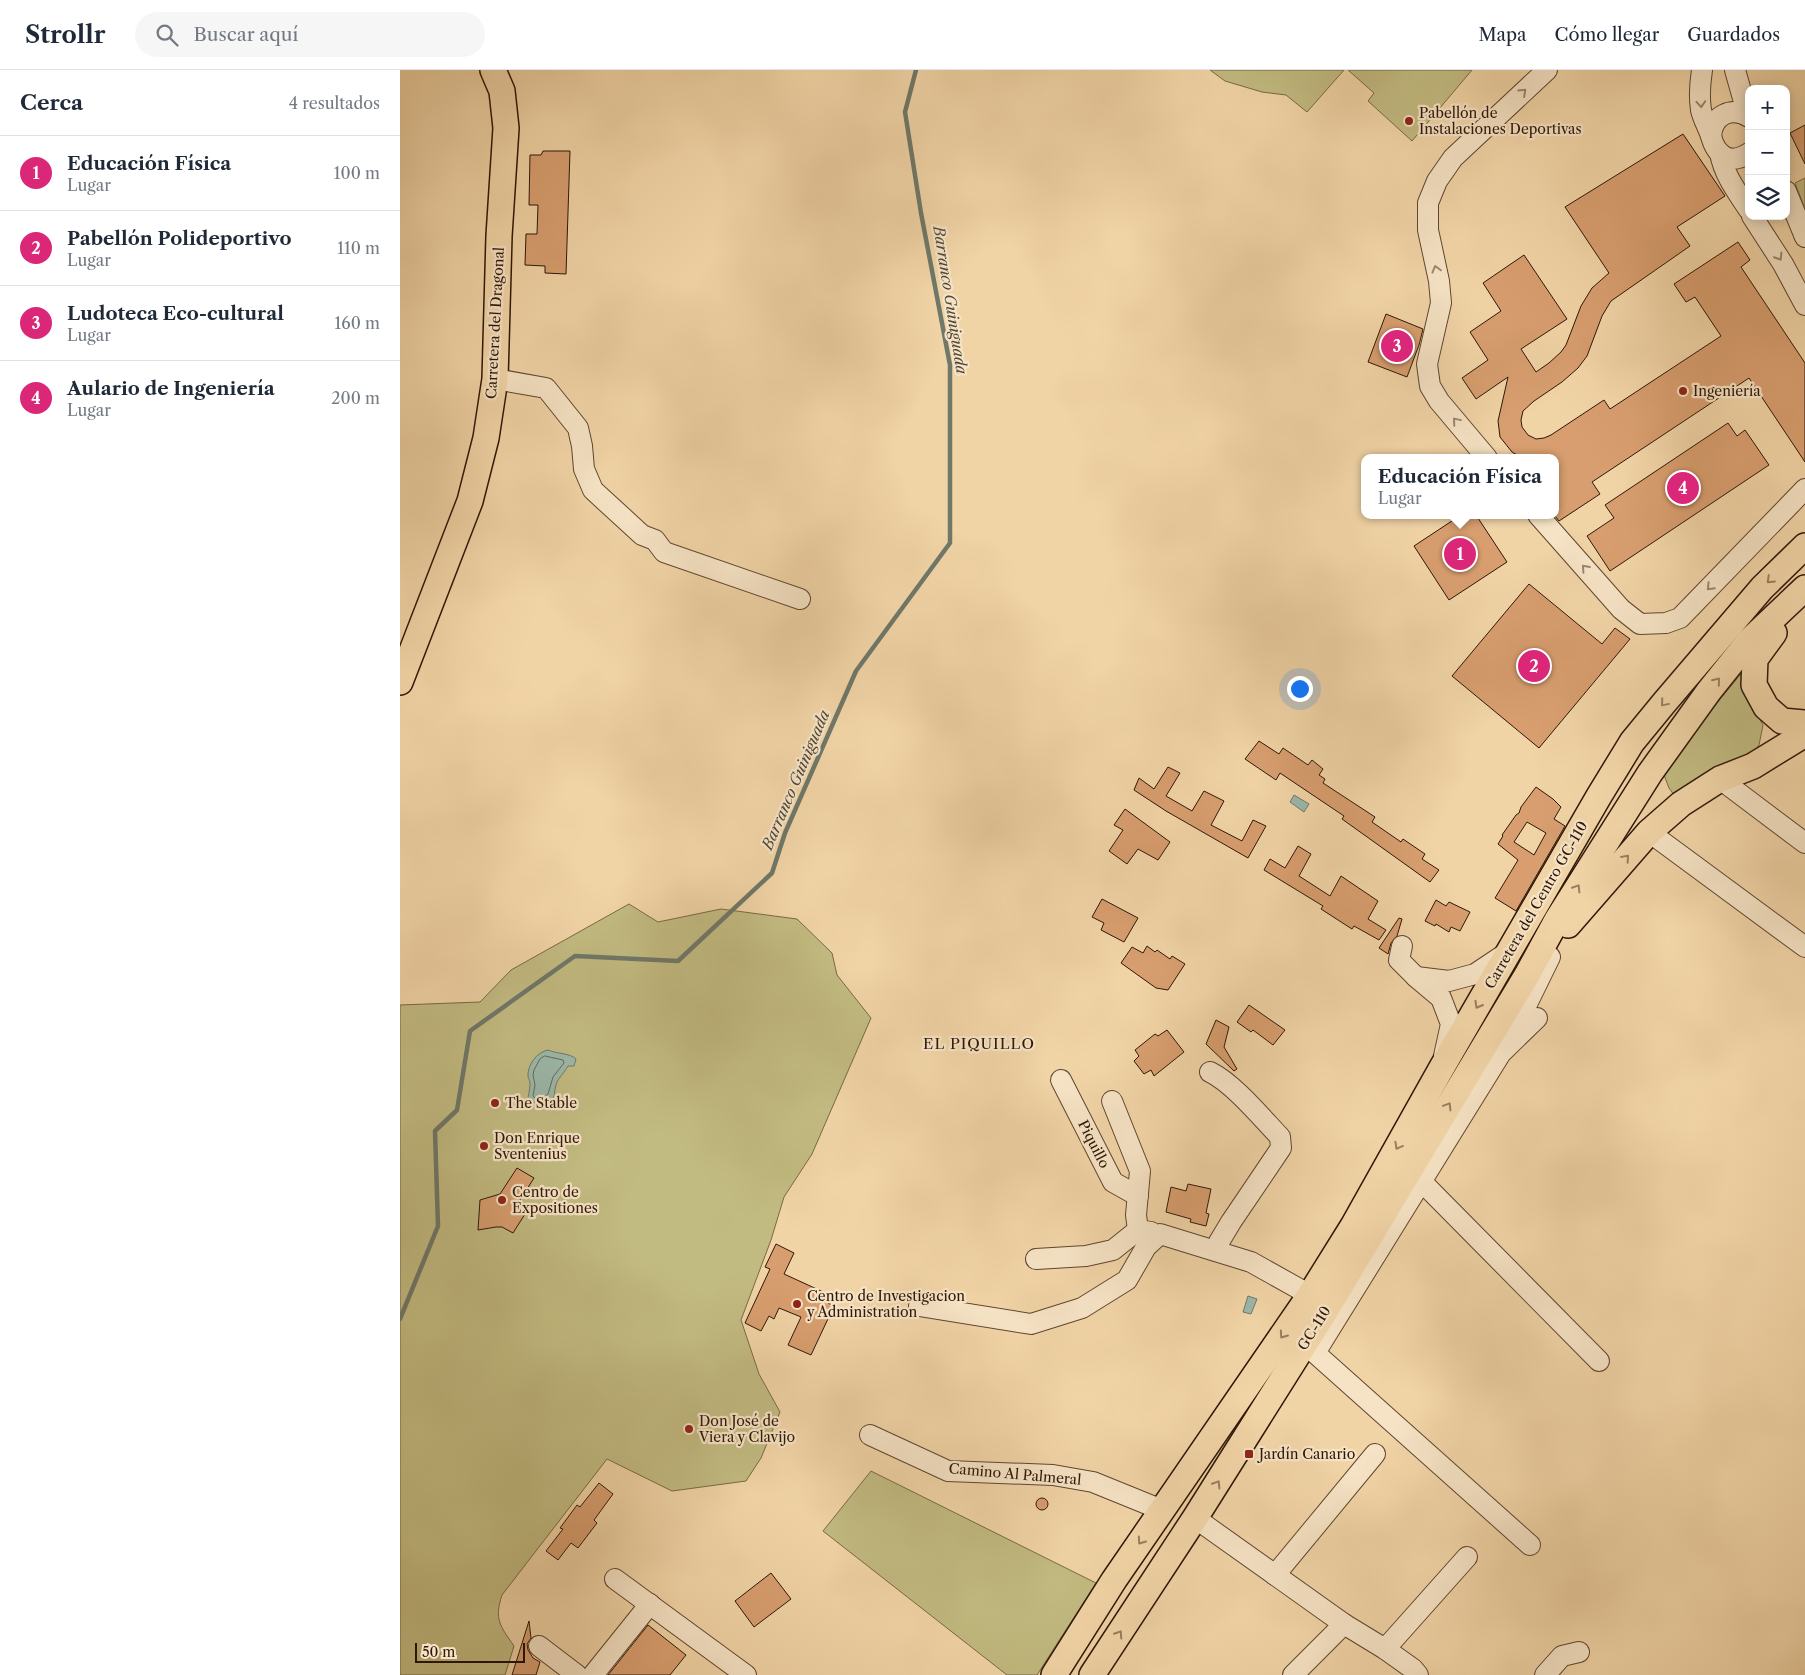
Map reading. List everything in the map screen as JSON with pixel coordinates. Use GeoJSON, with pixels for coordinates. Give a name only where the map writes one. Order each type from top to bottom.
{"type":"FeatureCollection","features":[{"type":"Feature","properties":{"kind":"main road","name":"Carretera del Dragonal"},"geometry":{"type":"LineString","coordinates":[[400,682],[470,501],[486,438],[495,379],[499,236],[506,128],[502,91],[493,70]]}},
{"type":"Feature","properties":{"kind":"main road","name":"Carretera del Centro GC-110"},"geometry":{"type":"LineString","coordinates":[[1310,1295],[1353,1226],[1441,1068],[1632,742],[1762,588],[1805,546]]}},
{"type":"Feature","properties":{"kind":"main road","name":"Carretera del Centro GC-110"},"geometry":{"type":"LineString","coordinates":[[1527,975],[1557,920],[1650,773],[1749,641],[1805,589]]}},
{"type":"Feature","properties":{"kind":"main road"},"geometry":{"type":"LineString","coordinates":[[1753,766],[1768,748],[1772,729],[1766,707],[1754,685],[1755,659],[1805,589]]}},
{"type":"Feature","properties":{"kind":"main road"},"geometry":{"type":"LineString","coordinates":[[1766,707],[1782,721],[1805,723]]}},
{"type":"Feature","properties":{"kind":"main road"},"geometry":{"type":"LineString","coordinates":[[1527,975],[1649,832],[1681,804],[1720,780],[1753,766],[1805,734]]}},
{"type":"Feature","properties":{"kind":"main road","name":"GC-110"},"geometry":{"type":"LineString","coordinates":[[1092,1675],[1195,1518],[1324,1313],[1527,975]]}},
{"type":"Feature","properties":{"kind":"main road","name":"GC-110"},"geometry":{"type":"LineString","coordinates":[[1054,1675],[1114,1580],[1310,1295]]}},
{"type":"Feature","properties":{"kind":"street"},"geometry":{"type":"LineString","coordinates":[[1484,454],[1439,401],[1430,386],[1427,364],[1440,304],[1440,281],[1428,230],[1428,203],[1437,181],[1453,158],[1546,70]]}},
{"type":"Feature","properties":{"kind":"street"},"geometry":{"type":"LineString","coordinates":[[1702,70],[1701,109],[1705,124],[1731,182],[1745,204]]}},
{"type":"Feature","properties":{"kind":"street"},"geometry":{"type":"LineString","coordinates":[[1735,70],[1745,105]]}},
{"type":"Feature","properties":{"kind":"street"},"geometry":{"type":"LineString","coordinates":[[1710,136],[1711,128],[1715,122],[1726,113],[1734,111],[1745,115]]}},
{"type":"Feature","properties":{"kind":"street"},"geometry":{"type":"LineString","coordinates":[[1720,154],[1733,158],[1745,155]]}},
{"type":"Feature","properties":{"kind":"street"},"geometry":{"type":"LineString","coordinates":[[1790,201],[1805,237]]}},
{"type":"Feature","properties":{"kind":"street"},"geometry":{"type":"LineString","coordinates":[[1755,220],[1783,264],[1805,305]]}},
{"type":"Feature","properties":{"kind":"street"},"geometry":{"type":"LineString","coordinates":[[495,379],[546,388],[578,428],[584,469],[593,490],[642,535],[655,540],[664,552],[800,599]]}},
{"type":"Feature","properties":{"kind":"street"},"geometry":{"type":"LineString","coordinates":[[1542,519],[1621,609],[1640,624],[1666,623],[1680,618],[1805,489]]}},
{"type":"Feature","properties":{"kind":"street"},"geometry":{"type":"LineString","coordinates":[[1720,780],[1805,843]]}},
{"type":"Feature","properties":{"kind":"street"},"geometry":{"type":"LineString","coordinates":[[1649,832],[1805,947]]}},
{"type":"Feature","properties":{"kind":"street"},"geometry":{"type":"LineString","coordinates":[[1475,1062],[1524,1010],[1559,937]]}},
{"type":"Feature","properties":{"kind":"street"},"geometry":{"type":"LineString","coordinates":[[1402,946],[1399,960],[1441,998],[1451,1024],[1441,1068]]}},
{"type":"Feature","properties":{"kind":"street"},"geometry":{"type":"LineString","coordinates":[[1416,977],[1449,981],[1475,974],[1508,952]]}},
{"type":"Feature","properties":{"kind":"street"},"geometry":{"type":"LineString","coordinates":[[1530,1545],[1315,1353],[1500,1053],[1537,1018]]}},
{"type":"Feature","properties":{"kind":"street"},"geometry":{"type":"LineString","coordinates":[[1210,1072],[1219,1076],[1232,1088],[1280,1137],[1282,1144],[1276,1158],[1230,1222],[1219,1242],[1217,1251]]}},
{"type":"Feature","properties":{"kind":"street","name":"Piquillo"},"geometry":{"type":"LineString","coordinates":[[1062,1080],[1113,1182],[1138,1196]]}},
{"type":"Feature","properties":{"kind":"street"},"geometry":{"type":"LineString","coordinates":[[1112,1101],[1140,1171],[1136,1215],[1138,1230]]}},
{"type":"Feature","properties":{"kind":"street"},"geometry":{"type":"LineString","coordinates":[[1421,1181],[1599,1361]]}},
{"type":"Feature","properties":{"kind":"street"},"geometry":{"type":"LineString","coordinates":[[1036,1259],[1086,1256],[1112,1250],[1138,1230],[1160,1234],[1251,1262],[1310,1295]]}},
{"type":"Feature","properties":{"kind":"street"},"geometry":{"type":"LineString","coordinates":[[919,1306],[1031,1324],[1082,1308],[1127,1280],[1146,1248],[1160,1234]]}},
{"type":"Feature","properties":{"kind":"street","name":"Camino Al Palmeral"},"geometry":{"type":"LineString","coordinates":[[870,1435],[948,1471],[1053,1475],[1093,1482],[1162,1510]]}},
{"type":"Feature","properties":{"kind":"street"},"geometry":{"type":"LineString","coordinates":[[1275,1575],[1375,1454]]}},
{"type":"Feature","properties":{"kind":"street"},"geometry":{"type":"LineString","coordinates":[[1195,1518],[1344,1624],[1385,1649],[1413,1669],[1418,1675]]}},
{"type":"Feature","properties":{"kind":"street"},"geometry":{"type":"LineString","coordinates":[[1385,1649],[1467,1557]]}},
{"type":"Feature","properties":{"kind":"street"},"geometry":{"type":"LineString","coordinates":[[615,1579],[746,1675]]}},
{"type":"Feature","properties":{"kind":"street"},"geometry":{"type":"LineString","coordinates":[[593,1675],[650,1604]]}},
{"type":"Feature","properties":{"kind":"street"},"geometry":{"type":"LineString","coordinates":[[1293,1675],[1344,1624]]}},
{"type":"Feature","properties":{"kind":"street"},"geometry":{"type":"LineString","coordinates":[[539,1646],[576,1675]]}},
{"type":"Feature","properties":{"kind":"street"},"geometry":{"type":"LineString","coordinates":[[1545,1675],[1562,1656],[1579,1652]]}},
{"type":"Feature","properties":{"kind":"shaded area"},"geometry":{"type":"Polygon","coordinates":[[[1210,70],[1344,70],[1307,112],[1286,95],[1262,92],[1225,81],[1210,70]]]}},
{"type":"Feature","properties":{"kind":"shaded area","name":"Pabellón de Instalaciones Deportivas"},"geometry":{"type":"Polygon","coordinates":[[[1348,70],[1472,70],[1412,141],[1368,101],[1374,93],[1348,70]]]}},
{"type":"Feature","properties":{"kind":"shaded area"},"geometry":{"type":"Polygon","coordinates":[[[1805,178],[1805,209],[1795,183],[1805,178]]]}},
{"type":"Feature","properties":{"kind":"shaded area"},"geometry":{"type":"Polygon","coordinates":[[[1746,668],[1753,707],[1763,725],[1759,745],[1752,755],[1674,795],[1664,775],[1696,728],[1746,668]]]}},
{"type":"Feature","properties":{"kind":"shaded area"},"geometry":{"type":"Polygon","coordinates":[[[629,904],[658,922],[721,909],[797,919],[832,953],[837,975],[871,1018],[812,1154],[784,1197],[771,1240],[741,1320],[759,1374],[780,1412],[761,1458],[746,1481],[672,1491],[607,1459],[502,1595],[499,1610],[500,1622],[514,1646],[505,1675],[400,1675],[400,1005],[480,1002],[511,970],[629,904]]]}},
{"type":"Feature","properties":{"kind":"shaded area"},"geometry":{"type":"Polygon","coordinates":[[[871,1471],[1096,1583],[1037,1675],[1007,1675],[823,1531],[871,1471]]]}},
{"type":"Feature","properties":{"kind":"water"},"geometry":{"type":"Polygon","coordinates":[[[1294,795],[1309,804],[1304,812],[1290,802],[1294,795]]]}},
{"type":"Feature","properties":{"kind":"water"},"geometry":{"type":"Polygon","coordinates":[[[548,1050],[576,1059],[574,1066],[568,1066],[558,1080],[554,1097],[544,1102],[535,1103],[528,1100],[530,1084],[528,1072],[537,1056],[548,1050]]]}},
{"type":"Feature","properties":{"kind":"water"},"geometry":{"type":"Polygon","coordinates":[[[1248,1296],[1257,1299],[1251,1314],[1243,1312],[1248,1296]]]}},
{"type":"Feature","properties":{"kind":"building"},"geometry":{"type":"Polygon","coordinates":[[[1805,125],[1805,164],[1790,133],[1805,125]]]}},
{"type":"Feature","properties":{"kind":"building"},"geometry":{"type":"Polygon","coordinates":[[[1683,134],[1725,196],[1677,227],[1690,246],[1611,301],[1602,316],[1587,356],[1578,368],[1523,411],[1522,427],[1528,435],[1536,439],[1551,435],[1604,400],[1610,409],[1721,336],[1695,297],[1686,302],[1674,284],[1738,242],[1750,260],[1741,267],[1805,363],[1805,462],[1749,378],[1592,482],[1600,494],[1559,521],[1557,519],[1559,519],[1559,454],[1515,454],[1500,437],[1498,421],[1508,377],[1476,399],[1462,378],[1488,360],[1470,332],[1501,311],[1483,283],[1524,255],[1567,319],[1521,349],[1536,372],[1549,363],[1566,345],[1581,306],[1592,288],[1609,273],[1565,207],[1683,134]]]}},
{"type":"Feature","properties":{"kind":"building"},"geometry":{"type":"Polygon","coordinates":[[[543,151],[570,151],[566,274],[545,273],[545,266],[525,265],[526,234],[537,234],[538,205],[529,205],[530,155],[541,155],[543,151]]]}},
{"type":"Feature","properties":{"kind":"building"},"geometry":{"type":"Polygon","coordinates":[[[1386,314],[1423,329],[1407,377],[1368,362],[1386,314]]]}},
{"type":"Feature","properties":{"kind":"building"},"geometry":{"type":"Polygon","coordinates":[[[1728,423],[1737,436],[1745,430],[1769,465],[1610,571],[1587,536],[1614,518],[1605,505],[1728,423]]]}},
{"type":"Feature","properties":{"kind":"building"},"geometry":{"type":"Polygon","coordinates":[[[1455,519],[1479,519],[1507,562],[1449,600],[1414,546],[1455,519]]]}},
{"type":"Feature","properties":{"kind":"building"},"geometry":{"type":"Polygon","coordinates":[[[1529,584],[1602,644],[1615,628],[1630,639],[1539,748],[1452,676],[1529,584]]]}},
{"type":"Feature","properties":{"kind":"building"},"geometry":{"type":"Polygon","coordinates":[[[1259,741],[1279,754],[1283,748],[1308,765],[1312,760],[1323,769],[1319,775],[1325,779],[1323,783],[1375,817],[1372,822],[1401,842],[1403,839],[1425,854],[1422,859],[1439,870],[1430,882],[1342,819],[1344,816],[1280,773],[1276,780],[1245,759],[1259,741]]]}},
{"type":"Feature","properties":{"kind":"building"},"geometry":{"type":"Polygon","coordinates":[[[1168,767],[1180,773],[1166,796],[1192,811],[1204,791],[1224,801],[1211,825],[1242,841],[1253,820],[1266,826],[1248,858],[1166,811],[1134,790],[1139,778],[1154,789],[1168,767]]]}},
{"type":"Feature","properties":{"kind":"building"},"geometry":{"type":"Polygon","coordinates":[[[1536,787],[1561,807],[1554,819],[1565,826],[1516,911],[1495,898],[1518,860],[1498,844],[1536,787]],[[1527,822],[1514,842],[1534,855],[1546,833],[1527,822]]]}},
{"type":"Feature","properties":{"kind":"building"},"geometry":{"type":"Polygon","coordinates":[[[1125,809],[1170,842],[1158,860],[1138,849],[1127,864],[1109,851],[1123,830],[1114,825],[1125,809]]]}},
{"type":"Feature","properties":{"kind":"building"},"geometry":{"type":"Polygon","coordinates":[[[1298,846],[1311,854],[1299,876],[1330,896],[1341,876],[1378,901],[1368,919],[1386,930],[1379,940],[1354,926],[1352,929],[1321,909],[1323,906],[1264,870],[1270,859],[1285,868],[1298,846]]]}},
{"type":"Feature","properties":{"kind":"building"},"geometry":{"type":"Polygon","coordinates":[[[1102,899],[1138,918],[1124,942],[1101,930],[1104,923],[1092,917],[1102,899]]]}},
{"type":"Feature","properties":{"kind":"building"},"geometry":{"type":"Polygon","coordinates":[[[1436,900],[1446,906],[1449,902],[1470,912],[1460,931],[1451,927],[1449,932],[1436,924],[1435,926],[1425,921],[1436,900]]]}},
{"type":"Feature","properties":{"kind":"building"},"geometry":{"type":"Polygon","coordinates":[[[1399,918],[1402,919],[1397,936],[1391,943],[1388,954],[1379,948],[1399,918]]]}},
{"type":"Feature","properties":{"kind":"building"},"geometry":{"type":"Polygon","coordinates":[[[1147,946],[1155,952],[1157,950],[1170,959],[1172,956],[1185,964],[1168,990],[1156,988],[1121,963],[1132,947],[1143,953],[1147,946]]]}},
{"type":"Feature","properties":{"kind":"building"},"geometry":{"type":"Polygon","coordinates":[[[1249,1005],[1285,1030],[1273,1045],[1253,1030],[1251,1032],[1237,1022],[1249,1005]]]}},
{"type":"Feature","properties":{"kind":"building"},"geometry":{"type":"Polygon","coordinates":[[[1216,1020],[1229,1027],[1224,1047],[1237,1069],[1234,1071],[1206,1044],[1216,1020]]]}},
{"type":"Feature","properties":{"kind":"building"},"geometry":{"type":"Polygon","coordinates":[[[1167,1030],[1184,1052],[1154,1076],[1151,1070],[1144,1074],[1134,1061],[1139,1056],[1135,1050],[1155,1034],[1158,1036],[1167,1030]]]}},
{"type":"Feature","properties":{"kind":"building"},"geometry":{"type":"Polygon","coordinates":[[[517,1168],[534,1178],[515,1208],[525,1214],[513,1233],[502,1227],[478,1230],[480,1200],[500,1194],[517,1168]]]}},
{"type":"Feature","properties":{"kind":"building"},"geometry":{"type":"Polygon","coordinates":[[[1188,1184],[1211,1189],[1206,1213],[1209,1214],[1206,1226],[1190,1222],[1191,1219],[1166,1212],[1171,1187],[1186,1191],[1188,1184]]]}},
{"type":"Feature","properties":{"kind":"building"},"geometry":{"type":"Polygon","coordinates":[[[776,1244],[794,1253],[784,1274],[832,1296],[828,1303],[834,1306],[811,1355],[788,1345],[801,1317],[779,1308],[774,1319],[769,1316],[761,1331],[745,1323],[770,1269],[765,1267],[776,1244]]]}},
{"type":"Feature","properties":{"kind":"building"},"geometry":{"type":"Polygon","coordinates":[[[599,1483],[613,1494],[594,1520],[597,1523],[578,1548],[571,1543],[558,1560],[546,1551],[563,1529],[560,1528],[577,1505],[580,1507],[599,1483]]]}},
{"type":"Feature","properties":{"kind":"building"},"geometry":{"type":"Polygon","coordinates":[[[1044,1498],[1047,1499],[1047,1509],[1040,1510],[1037,1509],[1036,1502],[1037,1499],[1044,1498]]]}},
{"type":"Feature","properties":{"kind":"building"},"geometry":{"type":"Polygon","coordinates":[[[771,1573],[791,1599],[754,1627],[735,1601],[771,1573]]]}},
{"type":"Feature","properties":{"kind":"building"},"geometry":{"type":"Polygon","coordinates":[[[529,1621],[531,1638],[527,1644],[528,1650],[533,1658],[540,1662],[536,1675],[512,1675],[529,1621]]]}},
{"type":"Feature","properties":{"kind":"building"},"geometry":{"type":"Polygon","coordinates":[[[648,1625],[686,1655],[670,1675],[608,1675],[648,1625]]]}},
{"type":"Feature","properties":{"kind":"waterway","name":"Barranco Guiniguada"},"geometry":{"type":"LineString","coordinates":[[400,1319],[438,1226],[435,1131],[457,1110],[470,1031],[575,956],[678,961],[772,873],[785,833],[856,671],[950,543],[950,365],[921,213],[905,112],[916,70]]}},
{"type":"Feature","properties":{"kind":"place","name":"Pabellón de Instalaciones Deportivas"},"geometry":{"type":"Point","coordinates":[1409,121]}},
{"type":"Feature","properties":{"kind":"place","name":"Ludoteca Eco-cultural"},"geometry":{"type":"Point","coordinates":[1397,346]}},
{"type":"Feature","properties":{"kind":"place","name":"Ingeniería"},"geometry":{"type":"Point","coordinates":[1683,391]}},
{"type":"Feature","properties":{"kind":"place","name":"Aulario de Ingeniería"},"geometry":{"type":"Point","coordinates":[1683,488]}},
{"type":"Feature","properties":{"kind":"place","name":"Educación Física"},"geometry":{"type":"Point","coordinates":[1460,554]}},
{"type":"Feature","properties":{"kind":"place","name":"Pabellón Polideportivo"},"geometry":{"type":"Point","coordinates":[1534,666]}},
{"type":"Feature","properties":{"kind":"place","name":"The Stable"},"geometry":{"type":"Point","coordinates":[495,1103]}},
{"type":"Feature","properties":{"kind":"place","name":"Don Enrique Sventenius"},"geometry":{"type":"Point","coordinates":[484,1146]}},
{"type":"Feature","properties":{"kind":"place","name":"Centro de Expositiones"},"geometry":{"type":"Point","coordinates":[502,1200]}},
{"type":"Feature","properties":{"kind":"place","name":"Centro de Investigacion y Administration"},"geometry":{"type":"Point","coordinates":[797,1304]}},
{"type":"Feature","properties":{"kind":"place","name":"Don José de Viera y Clavijo"},"geometry":{"type":"Point","coordinates":[689,1429]}},
{"type":"Feature","properties":{"kind":"place","name":"Jardín Canario"},"geometry":{"type":"Point","coordinates":[1249,1454]}},
{"type":"Feature","properties":{"kind":"district","name":"EL PIQUILLO"},"geometry":{"type":"Point","coordinates":[979,1044]}}]}
